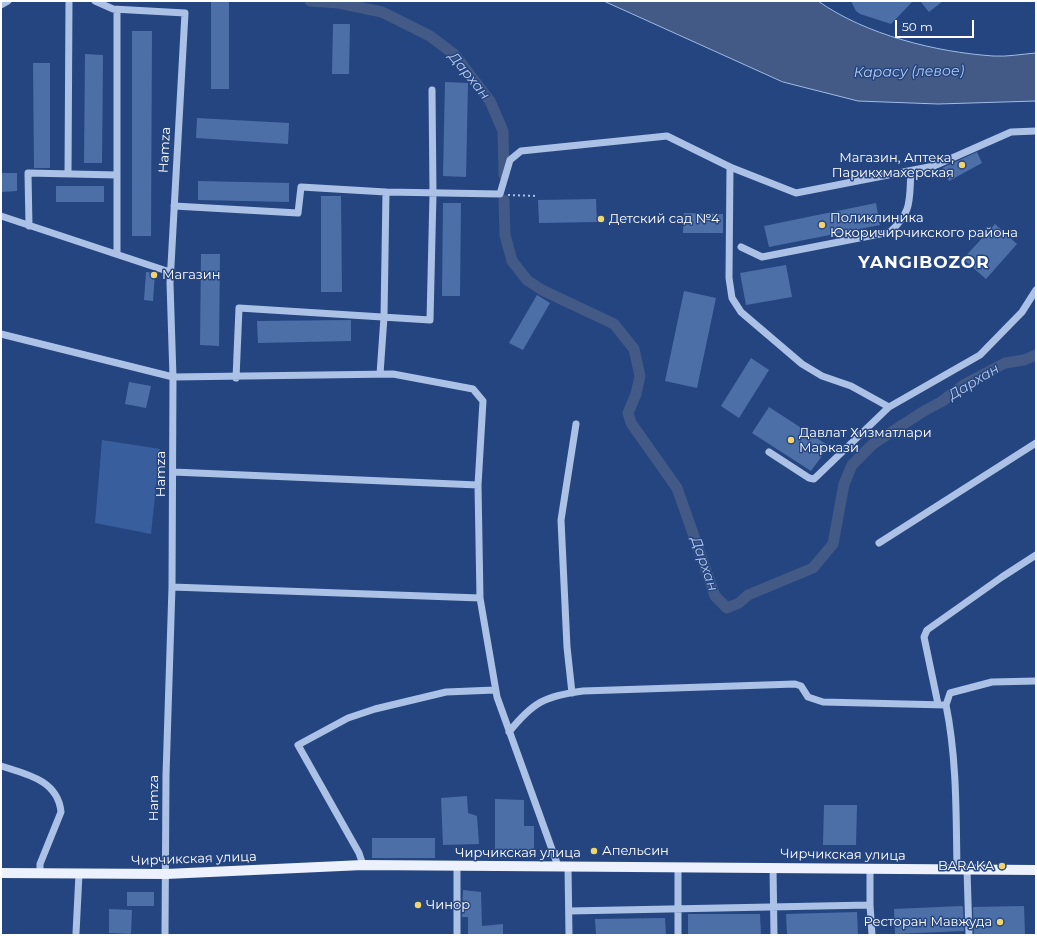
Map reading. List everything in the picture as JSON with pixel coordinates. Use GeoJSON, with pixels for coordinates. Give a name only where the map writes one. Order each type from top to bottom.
{"type":"FeatureCollection","features":[{"type":"Feature","properties":{"kind":"main road","name":"Чирчикская улица"},"geometry":{"type":"LineString","coordinates":[[1,873],[166,874],[363,865],[1036,870]]}},
{"type":"Feature","properties":{"kind":"street"},"geometry":{"type":"LineString","coordinates":[[1,5],[8,1]]}},
{"type":"Feature","properties":{"kind":"street"},"geometry":{"type":"LineString","coordinates":[[68,174],[69,1]]}},
{"type":"Feature","properties":{"kind":"street","name":"Hamza"},"geometry":{"type":"LineString","coordinates":[[95,1],[113,9],[185,13],[170,272],[173,377],[173,472],[172,587],[166,774],[165,935]]}},
{"type":"Feature","properties":{"kind":"street"},"geometry":{"type":"LineString","coordinates":[[117,254],[118,13]]}},
{"type":"Feature","properties":{"kind":"street"},"geometry":{"type":"LineString","coordinates":[[236,378],[239,308],[430,320],[433,194],[432,90]]}},
{"type":"Feature","properties":{"kind":"street"},"geometry":{"type":"LineString","coordinates":[[174,206],[298,213],[302,187],[433,194],[500,194],[510,160],[522,151],[667,136],[730,167],[796,193],[934,166],[1011,132],[1036,131]]}},
{"type":"Feature","properties":{"kind":"street"},"geometry":{"type":"LineString","coordinates":[[730,167],[729,278],[732,298],[740,312],[802,364],[822,376],[851,386],[889,407]]}},
{"type":"Feature","properties":{"kind":"street"},"geometry":{"type":"LineString","coordinates":[[742,247],[762,257],[890,232],[903,220],[909,205],[911,171]]}},
{"type":"Feature","properties":{"kind":"street"},"geometry":{"type":"LineString","coordinates":[[28,226],[28,173],[117,175]]}},
{"type":"Feature","properties":{"kind":"street"},"geometry":{"type":"LineString","coordinates":[[382,374],[386,192]]}},
{"type":"Feature","properties":{"kind":"street"},"geometry":{"type":"LineString","coordinates":[[1,216],[170,272]]}},
{"type":"Feature","properties":{"kind":"street"},"geometry":{"type":"LineString","coordinates":[[769,452],[809,478],[814,479],[889,407],[980,355],[1022,312],[1036,290]]}},
{"type":"Feature","properties":{"kind":"street"},"geometry":{"type":"LineString","coordinates":[[1,334],[173,377],[236,378],[382,374],[474,389],[483,401],[478,485],[480,598],[495,690],[558,866]]}},
{"type":"Feature","properties":{"kind":"street"},"geometry":{"type":"LineString","coordinates":[[572,693],[567,646],[561,520],[576,424]]}},
{"type":"Feature","properties":{"kind":"street"},"geometry":{"type":"LineString","coordinates":[[879,543],[1036,443]]}},
{"type":"Feature","properties":{"kind":"street"},"geometry":{"type":"LineString","coordinates":[[173,472],[478,485]]}},
{"type":"Feature","properties":{"kind":"street"},"geometry":{"type":"LineString","coordinates":[[938,704],[924,637],[927,630],[1036,555]]}},
{"type":"Feature","properties":{"kind":"street"},"geometry":{"type":"LineString","coordinates":[[172,587],[480,598]]}},
{"type":"Feature","properties":{"kind":"street"},"geometry":{"type":"LineString","coordinates":[[969,935],[962,869],[951,728],[946,705],[950,693],[992,682],[1036,681]]}},
{"type":"Feature","properties":{"kind":"street"},"geometry":{"type":"LineString","coordinates":[[509,732],[525,712],[535,704],[552,697],[572,693],[795,684],[802,686],[808,697],[823,702],[946,705]]}},
{"type":"Feature","properties":{"kind":"street"},"geometry":{"type":"LineString","coordinates":[[363,865],[359,853],[298,745],[348,718],[375,709],[446,692],[495,690]]}},
{"type":"Feature","properties":{"kind":"street"},"geometry":{"type":"LineString","coordinates":[[1,766],[39,778],[54,793],[60,806],[61,812],[40,864],[40,873]]}},
{"type":"Feature","properties":{"kind":"street"},"geometry":{"type":"LineString","coordinates":[[457,865],[457,935]]}},
{"type":"Feature","properties":{"kind":"street"},"geometry":{"type":"LineString","coordinates":[[568,866],[569,935]]}},
{"type":"Feature","properties":{"kind":"street"},"geometry":{"type":"LineString","coordinates":[[678,867],[678,935]]}},
{"type":"Feature","properties":{"kind":"street"},"geometry":{"type":"LineString","coordinates":[[773,867],[774,935]]}},
{"type":"Feature","properties":{"kind":"street"},"geometry":{"type":"LineString","coordinates":[[870,868],[872,935]]}},
{"type":"Feature","properties":{"kind":"street"},"geometry":{"type":"LineString","coordinates":[[76,933],[79,874]]}},
{"type":"Feature","properties":{"kind":"street"},"geometry":{"type":"LineString","coordinates":[[569,911],[870,905]]}},
{"type":"Feature","properties":{"kind":"path"},"geometry":{"type":"LineString","coordinates":[[500,194],[537,196]]}},
{"type":"Feature","properties":{"kind":"shaded area"},"geometry":{"type":"Polygon","coordinates":[[[102,440],[160,449],[151,534],[95,523],[102,440]]]}},
{"type":"Feature","properties":{"kind":"water","name":"Карасу (левое)"},"geometry":{"type":"Polygon","coordinates":[[[604,1],[818,1],[837,13],[879,32],[925,46],[971,54],[993,56],[1036,53],[1036,101],[938,104],[858,101],[783,82],[604,1]]]}},
{"type":"Feature","properties":{"kind":"building"},"geometry":{"type":"Polygon","coordinates":[[[211,1],[229,1],[229,89],[211,89],[211,1]]]}},
{"type":"Feature","properties":{"kind":"building"},"geometry":{"type":"Polygon","coordinates":[[[851,1],[913,1],[891,24],[860,14],[856,11],[851,1]]]}},
{"type":"Feature","properties":{"kind":"building"},"geometry":{"type":"Polygon","coordinates":[[[920,1],[943,1],[929,12],[920,1]]]}},
{"type":"Feature","properties":{"kind":"building"},"geometry":{"type":"Polygon","coordinates":[[[333,24],[350,24],[349,74],[332,74],[333,24]]]}},
{"type":"Feature","properties":{"kind":"building"},"geometry":{"type":"Polygon","coordinates":[[[132,31],[152,31],[151,236],[132,236],[132,31]]]}},
{"type":"Feature","properties":{"kind":"building"},"geometry":{"type":"Polygon","coordinates":[[[85,54],[103,55],[102,163],[84,163],[85,54]]]}},
{"type":"Feature","properties":{"kind":"building"},"geometry":{"type":"Polygon","coordinates":[[[33,63],[50,63],[50,168],[34,168],[33,63]]]}},
{"type":"Feature","properties":{"kind":"building"},"geometry":{"type":"Polygon","coordinates":[[[445,82],[468,83],[466,177],[443,176],[445,82]]]}},
{"type":"Feature","properties":{"kind":"building"},"geometry":{"type":"Polygon","coordinates":[[[197,118],[289,123],[288,144],[196,138],[197,118]]]}},
{"type":"Feature","properties":{"kind":"building","name":"Магазин, Аптека, Парикхмахерская"},"geometry":{"type":"Polygon","coordinates":[[[977,152],[982,163],[949,181],[942,168],[977,152]]]}},
{"type":"Feature","properties":{"kind":"building"},"geometry":{"type":"Polygon","coordinates":[[[1,173],[17,173],[17,191],[1,192],[1,173]]]}},
{"type":"Feature","properties":{"kind":"building"},"geometry":{"type":"Polygon","coordinates":[[[198,181],[289,183],[289,202],[198,200],[198,181]]]}},
{"type":"Feature","properties":{"kind":"building"},"geometry":{"type":"Polygon","coordinates":[[[56,186],[104,186],[104,202],[56,202],[56,186]]]}},
{"type":"Feature","properties":{"kind":"building"},"geometry":{"type":"Polygon","coordinates":[[[321,196],[341,196],[342,292],[321,292],[321,196]]]}},
{"type":"Feature","properties":{"kind":"building"},"geometry":{"type":"Polygon","coordinates":[[[596,199],[597,222],[539,223],[538,200],[596,199]]]}},
{"type":"Feature","properties":{"kind":"building"},"geometry":{"type":"Polygon","coordinates":[[[443,203],[461,203],[460,296],[442,296],[443,203]]]}},
{"type":"Feature","properties":{"kind":"building","name":"Поликлиника Юкоричирчикского района"},"geometry":{"type":"Polygon","coordinates":[[[876,203],[880,225],[769,247],[764,226],[876,203]]]}},
{"type":"Feature","properties":{"kind":"building"},"geometry":{"type":"Polygon","coordinates":[[[684,213],[723,214],[723,233],[683,233],[684,213]]]}},
{"type":"Feature","properties":{"kind":"building"},"geometry":{"type":"Polygon","coordinates":[[[995,224],[1017,244],[986,279],[963,259],[995,224]]]}},
{"type":"Feature","properties":{"kind":"building"},"geometry":{"type":"Polygon","coordinates":[[[201,254],[220,254],[219,346],[200,345],[201,254]]]}},
{"type":"Feature","properties":{"kind":"building"},"geometry":{"type":"Polygon","coordinates":[[[786,265],[792,297],[746,305],[740,273],[786,265]]]}},
{"type":"Feature","properties":{"kind":"building"},"geometry":{"type":"Polygon","coordinates":[[[146,272],[155,273],[153,301],[144,300],[146,272]]]}},
{"type":"Feature","properties":{"kind":"building"},"geometry":{"type":"Polygon","coordinates":[[[684,291],[716,298],[697,388],[665,381],[684,291]]]}},
{"type":"Feature","properties":{"kind":"building"},"geometry":{"type":"Polygon","coordinates":[[[537,295],[550,303],[523,350],[509,343],[537,295]]]}},
{"type":"Feature","properties":{"kind":"building"},"geometry":{"type":"Polygon","coordinates":[[[351,320],[351,341],[258,343],[257,321],[351,320]]]}},
{"type":"Feature","properties":{"kind":"building"},"geometry":{"type":"Polygon","coordinates":[[[751,358],[769,370],[739,418],[721,406],[751,358]]]}},
{"type":"Feature","properties":{"kind":"building"},"geometry":{"type":"Polygon","coordinates":[[[129,382],[151,386],[146,408],[125,404],[129,382]]]}},
{"type":"Feature","properties":{"kind":"building","name":"Давлат Хизматлари Маркази"},"geometry":{"type":"Polygon","coordinates":[[[769,407],[829,446],[811,471],[752,433],[769,407]]]}},
{"type":"Feature","properties":{"kind":"building"},"geometry":{"type":"Polygon","coordinates":[[[467,796],[468,813],[477,816],[479,844],[443,845],[441,798],[467,796]]]}},
{"type":"Feature","properties":{"kind":"building"},"geometry":{"type":"Polygon","coordinates":[[[495,799],[524,800],[524,826],[534,826],[534,850],[495,849],[495,799]]]}},
{"type":"Feature","properties":{"kind":"building"},"geometry":{"type":"Polygon","coordinates":[[[824,805],[857,805],[856,845],[823,845],[824,805]]]}},
{"type":"Feature","properties":{"kind":"building"},"geometry":{"type":"Polygon","coordinates":[[[372,838],[435,838],[435,858],[372,858],[372,838]]]}},
{"type":"Feature","properties":{"kind":"building"},"geometry":{"type":"Polygon","coordinates":[[[463,890],[481,892],[482,926],[503,924],[503,935],[468,934],[468,917],[462,917],[463,890]]]}},
{"type":"Feature","properties":{"kind":"building"},"geometry":{"type":"Polygon","coordinates":[[[127,892],[154,892],[154,906],[127,906],[127,892]]]}},
{"type":"Feature","properties":{"kind":"building"},"geometry":{"type":"Polygon","coordinates":[[[962,906],[964,931],[895,934],[894,909],[962,906]]]}},
{"type":"Feature","properties":{"kind":"building"},"geometry":{"type":"Polygon","coordinates":[[[1024,906],[1025,935],[974,935],[973,907],[1024,906]]]}},
{"type":"Feature","properties":{"kind":"building"},"geometry":{"type":"Polygon","coordinates":[[[109,909],[132,910],[131,934],[109,933],[109,909]]]}},
{"type":"Feature","properties":{"kind":"building"},"geometry":{"type":"Polygon","coordinates":[[[857,912],[858,934],[787,935],[786,914],[857,912]]]}},
{"type":"Feature","properties":{"kind":"building"},"geometry":{"type":"Polygon","coordinates":[[[688,914],[760,914],[761,935],[688,935],[688,914]]]}},
{"type":"Feature","properties":{"kind":"building"},"geometry":{"type":"Polygon","coordinates":[[[665,918],[666,935],[596,935],[595,919],[665,918]]]}},
{"type":"Feature","properties":{"kind":"waterway","name":"Дархан"},"geometry":{"type":"LineString","coordinates":[[310,1],[339,3],[382,12],[430,36],[455,55],[490,101],[503,131],[504,175]]}},
{"type":"Feature","properties":{"kind":"waterway","name":"Дархан"},"geometry":{"type":"LineString","coordinates":[[504,200],[505,235],[512,261],[527,280],[542,290],[614,324],[634,349],[640,376],[636,394],[628,413],[631,423],[677,488],[715,596],[727,608],[739,603],[748,595],[813,568],[833,544],[844,484],[852,465],[873,444],[924,411],[941,402],[965,384],[1005,363],[1024,360],[1036,355]]}},
{"type":"Feature","properties":{"kind":"place","name":"Магазин, Аптека, Парикхмахерская"},"geometry":{"type":"Point","coordinates":[962,165]}},
{"type":"Feature","properties":{"kind":"place","name":"Детский сад №4"},"geometry":{"type":"Point","coordinates":[601,219]}},
{"type":"Feature","properties":{"kind":"place","name":"Поликлиника Юкоричирчикского района"},"geometry":{"type":"Point","coordinates":[822,225]}},
{"type":"Feature","properties":{"kind":"place","name":"Магазин"},"geometry":{"type":"Point","coordinates":[154,275]}},
{"type":"Feature","properties":{"kind":"place","name":"Давлат Хизматлари Маркази"},"geometry":{"type":"Point","coordinates":[791,440]}},
{"type":"Feature","properties":{"kind":"place","name":"Апельсин"},"geometry":{"type":"Point","coordinates":[594,851]}},
{"type":"Feature","properties":{"kind":"place","name":"BARAKA"},"geometry":{"type":"Point","coordinates":[1002,866]}},
{"type":"Feature","properties":{"kind":"place","name":"Чинор"},"geometry":{"type":"Point","coordinates":[418,905]}},
{"type":"Feature","properties":{"kind":"place","name":"Ресторан Мавжуда"},"geometry":{"type":"Point","coordinates":[1000,922]}},
{"type":"Feature","properties":{"kind":"district","name":"YANGIBOZOR"},"geometry":{"type":"Point","coordinates":[924,263]}}]}
